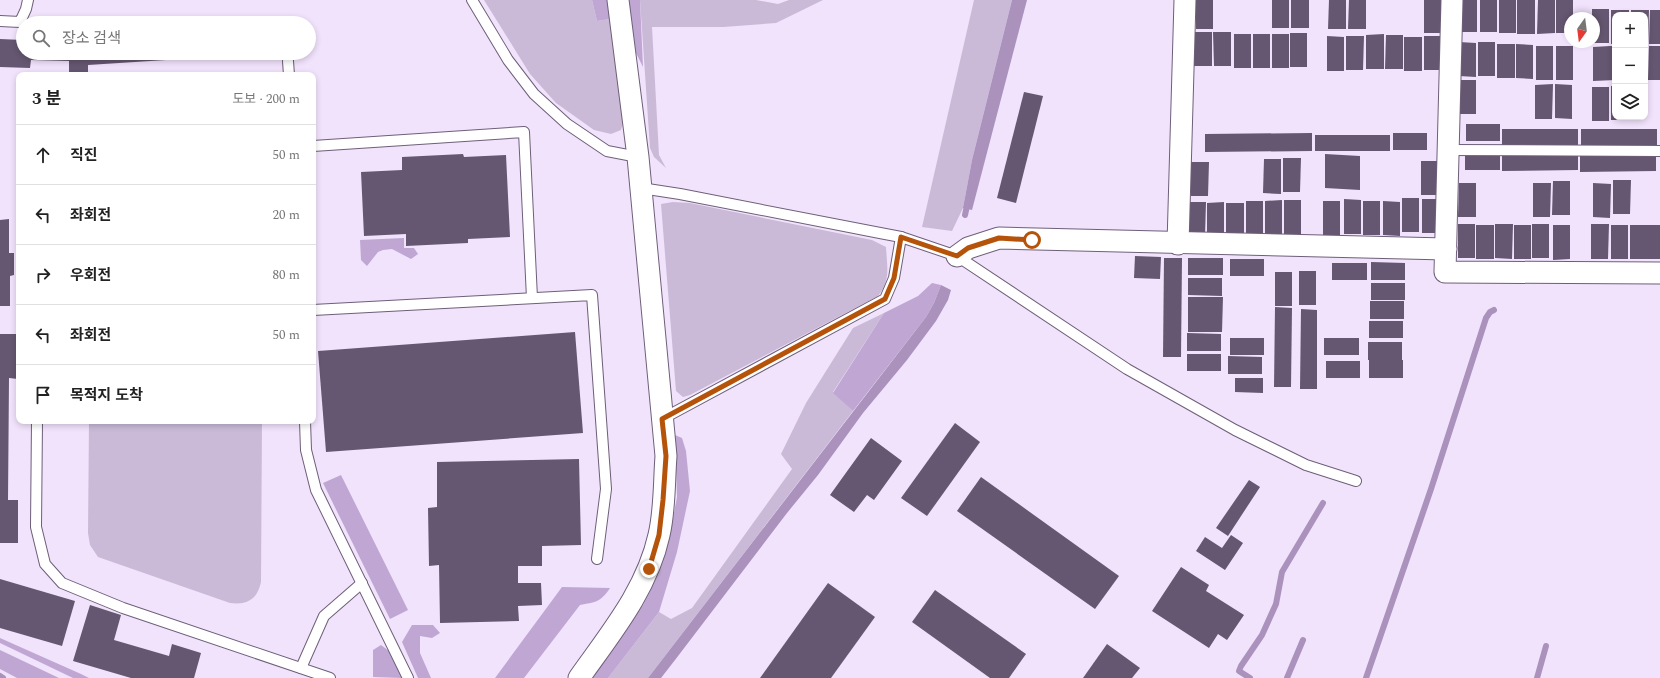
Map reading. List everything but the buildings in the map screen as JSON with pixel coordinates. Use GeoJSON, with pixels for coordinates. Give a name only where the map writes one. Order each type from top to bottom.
{"type":"FeatureCollection","features":[{"type":"Feature","properties":{"kind":"street"},"geometry":{"type":"LineString","coordinates":[[579,678],[627,609],[649,569],[659,535],[666,456],[638,157],[618,0]]}},
{"type":"Feature","properties":{"kind":"street"},"geometry":{"type":"LineString","coordinates":[[1178,244],[1185,0]]}},
{"type":"Feature","properties":{"kind":"street"},"geometry":{"type":"LineString","coordinates":[[1452,0],[1445,272],[1660,273]]}},
{"type":"Feature","properties":{"kind":"street"},"geometry":{"type":"LineString","coordinates":[[957,256],[968,248],[999,238],[1178,244],[1446,249]]}},
{"type":"Feature","properties":{"kind":"lane"},"geometry":{"type":"LineString","coordinates":[[23,16],[28,0]]}},
{"type":"Feature","properties":{"kind":"lane"},"geometry":{"type":"LineString","coordinates":[[472,0],[508,60],[534,94],[567,124],[607,151],[638,157]]}},
{"type":"Feature","properties":{"kind":"lane"},"geometry":{"type":"LineString","coordinates":[[0,21],[16,22]]}},
{"type":"Feature","properties":{"kind":"lane"},"geometry":{"type":"LineString","coordinates":[[288,61],[289,72]]}},
{"type":"Feature","properties":{"kind":"lane"},"geometry":{"type":"LineString","coordinates":[[316,146],[524,132],[532,298]]}},
{"type":"Feature","properties":{"kind":"lane"},"geometry":{"type":"LineString","coordinates":[[1448,150],[1660,151]]}},
{"type":"Feature","properties":{"kind":"lane"},"geometry":{"type":"LineString","coordinates":[[641,188],[688,195],[901,237],[957,256],[1127,369],[1235,430],[1306,465],[1356,481]]}},
{"type":"Feature","properties":{"kind":"lane"},"geometry":{"type":"LineString","coordinates":[[662,419],[885,299],[894,278],[901,237]]}},
{"type":"Feature","properties":{"kind":"lane"},"geometry":{"type":"LineString","coordinates":[[316,310],[592,295],[606,489],[597,559]]}},
{"type":"Feature","properties":{"kind":"lane"},"geometry":{"type":"LineString","coordinates":[[37,424],[36,527],[45,564],[62,583],[124,608],[330,678]]}},
{"type":"Feature","properties":{"kind":"lane"},"geometry":{"type":"LineString","coordinates":[[305,424],[306,450],[316,490],[408,678]]}},
{"type":"Feature","properties":{"kind":"lane"},"geometry":{"type":"LineString","coordinates":[[301,668],[324,616],[362,583]]}},
{"type":"Feature","properties":{"kind":"shaded area"},"geometry":{"type":"Polygon","coordinates":[[[484,0],[592,0],[597,21],[610,19],[624,120],[621,130],[611,134],[594,130],[556,103],[530,74],[484,0]]]}},
{"type":"Feature","properties":{"kind":"shaded area"},"geometry":{"type":"Polygon","coordinates":[[[592,0],[607,0],[610,19],[597,21],[592,0]]]}},
{"type":"Feature","properties":{"kind":"shaded area"},"geometry":{"type":"Polygon","coordinates":[[[629,0],[640,0],[643,67],[634,49],[629,0]]]}},
{"type":"Feature","properties":{"kind":"shaded area"},"geometry":{"type":"Polygon","coordinates":[[[640,0],[756,0],[778,4],[789,0],[823,0],[776,23],[723,27],[652,27],[659,155],[666,168],[654,157],[650,148],[640,0]]]}},
{"type":"Feature","properties":{"kind":"shaded area"},"geometry":{"type":"Polygon","coordinates":[[[974,0],[1012,0],[972,160],[963,208],[952,231],[922,227],[974,0]]]}},
{"type":"Feature","properties":{"kind":"shaded area"},"geometry":{"type":"Polygon","coordinates":[[[1012,0],[1027,0],[972,210],[963,208],[972,160],[1012,0]]]}},
{"type":"Feature","properties":{"kind":"shaded area"},"geometry":{"type":"Polygon","coordinates":[[[673,202],[690,203],[872,240],[886,247],[887,278],[885,284],[878,296],[690,395],[683,397],[676,391],[661,204],[673,202]]]}},
{"type":"Feature","properties":{"kind":"shaded area"},"geometry":{"type":"Polygon","coordinates":[[[404,238],[404,248],[414,248],[418,254],[411,259],[392,249],[378,252],[367,266],[361,260],[360,240],[404,238]]]}},
{"type":"Feature","properties":{"kind":"shaded area"},"geometry":{"type":"Polygon","coordinates":[[[932,283],[941,285],[934,303],[926,317],[853,411],[833,393],[884,313],[918,296],[932,283]]]}},
{"type":"Feature","properties":{"kind":"shaded area"},"geometry":{"type":"Polygon","coordinates":[[[941,285],[951,290],[948,300],[936,321],[907,360],[863,413],[818,475],[787,513],[661,678],[648,678],[926,317],[934,303],[941,285]]]}},
{"type":"Feature","properties":{"kind":"shaded area"},"geometry":{"type":"Polygon","coordinates":[[[884,313],[833,392],[853,411],[648,678],[608,678],[659,612],[671,619],[692,608],[792,469],[781,454],[806,403],[853,328],[884,313]]]}},
{"type":"Feature","properties":{"kind":"shaded area"},"geometry":{"type":"Polygon","coordinates":[[[89,424],[262,424],[261,582],[257,593],[250,600],[241,603],[230,603],[98,557],[90,545],[88,533],[89,424]]]}},
{"type":"Feature","properties":{"kind":"shaded area"},"geometry":{"type":"Polygon","coordinates":[[[675,435],[682,438],[686,451],[690,491],[677,552],[659,612],[608,678],[590,678],[643,605],[659,573],[669,539],[677,497],[675,435]]]}},
{"type":"Feature","properties":{"kind":"shaded area"},"geometry":{"type":"Polygon","coordinates":[[[341,475],[408,610],[390,619],[323,483],[341,475]]]}},
{"type":"Feature","properties":{"kind":"shaded area"},"geometry":{"type":"Polygon","coordinates":[[[562,587],[610,588],[603,597],[597,601],[580,605],[524,678],[495,678],[562,587]]]}},
{"type":"Feature","properties":{"kind":"shaded area"},"geometry":{"type":"Polygon","coordinates":[[[412,625],[433,625],[440,633],[432,638],[420,636],[420,653],[431,678],[418,678],[402,642],[412,625]]]}},
{"type":"Feature","properties":{"kind":"shaded area"},"geometry":{"type":"Polygon","coordinates":[[[0,638],[89,678],[73,678],[0,643],[0,638]]]}},
{"type":"Feature","properties":{"kind":"shaded area"},"geometry":{"type":"Polygon","coordinates":[[[381,645],[389,651],[402,678],[373,677],[373,650],[381,645]]]}},
{"type":"Feature","properties":{"kind":"shaded area"},"geometry":{"type":"Polygon","coordinates":[[[0,650],[59,678],[17,678],[0,669],[0,650]]]}},
{"type":"Feature","properties":{"kind":"waterway"},"geometry":{"type":"LineString","coordinates":[[965,215],[968,201]]}},
{"type":"Feature","properties":{"kind":"waterway"},"geometry":{"type":"LineString","coordinates":[[1366,678],[1431,489],[1486,318],[1490,312],[1494,310]]}},
{"type":"Feature","properties":{"kind":"waterway"},"geometry":{"type":"LineString","coordinates":[[1250,678],[1239,671],[1241,666],[1262,635],[1276,604],[1282,572],[1323,503]]}},
{"type":"Feature","properties":{"kind":"waterway"},"geometry":{"type":"LineString","coordinates":[[1287,678],[1303,640]]}},
{"type":"Feature","properties":{"kind":"waterway"},"geometry":{"type":"LineString","coordinates":[[1537,678],[1546,646]]}},
{"type":"Feature","properties":{"kind":"route"},"geometry":{"type":"LineString","coordinates":[[649,569],[659,535],[663,500],[666,456],[662,419],[885,299],[894,278],[901,237],[957,256],[968,248],[999,238],[1032,240]]}}]}
